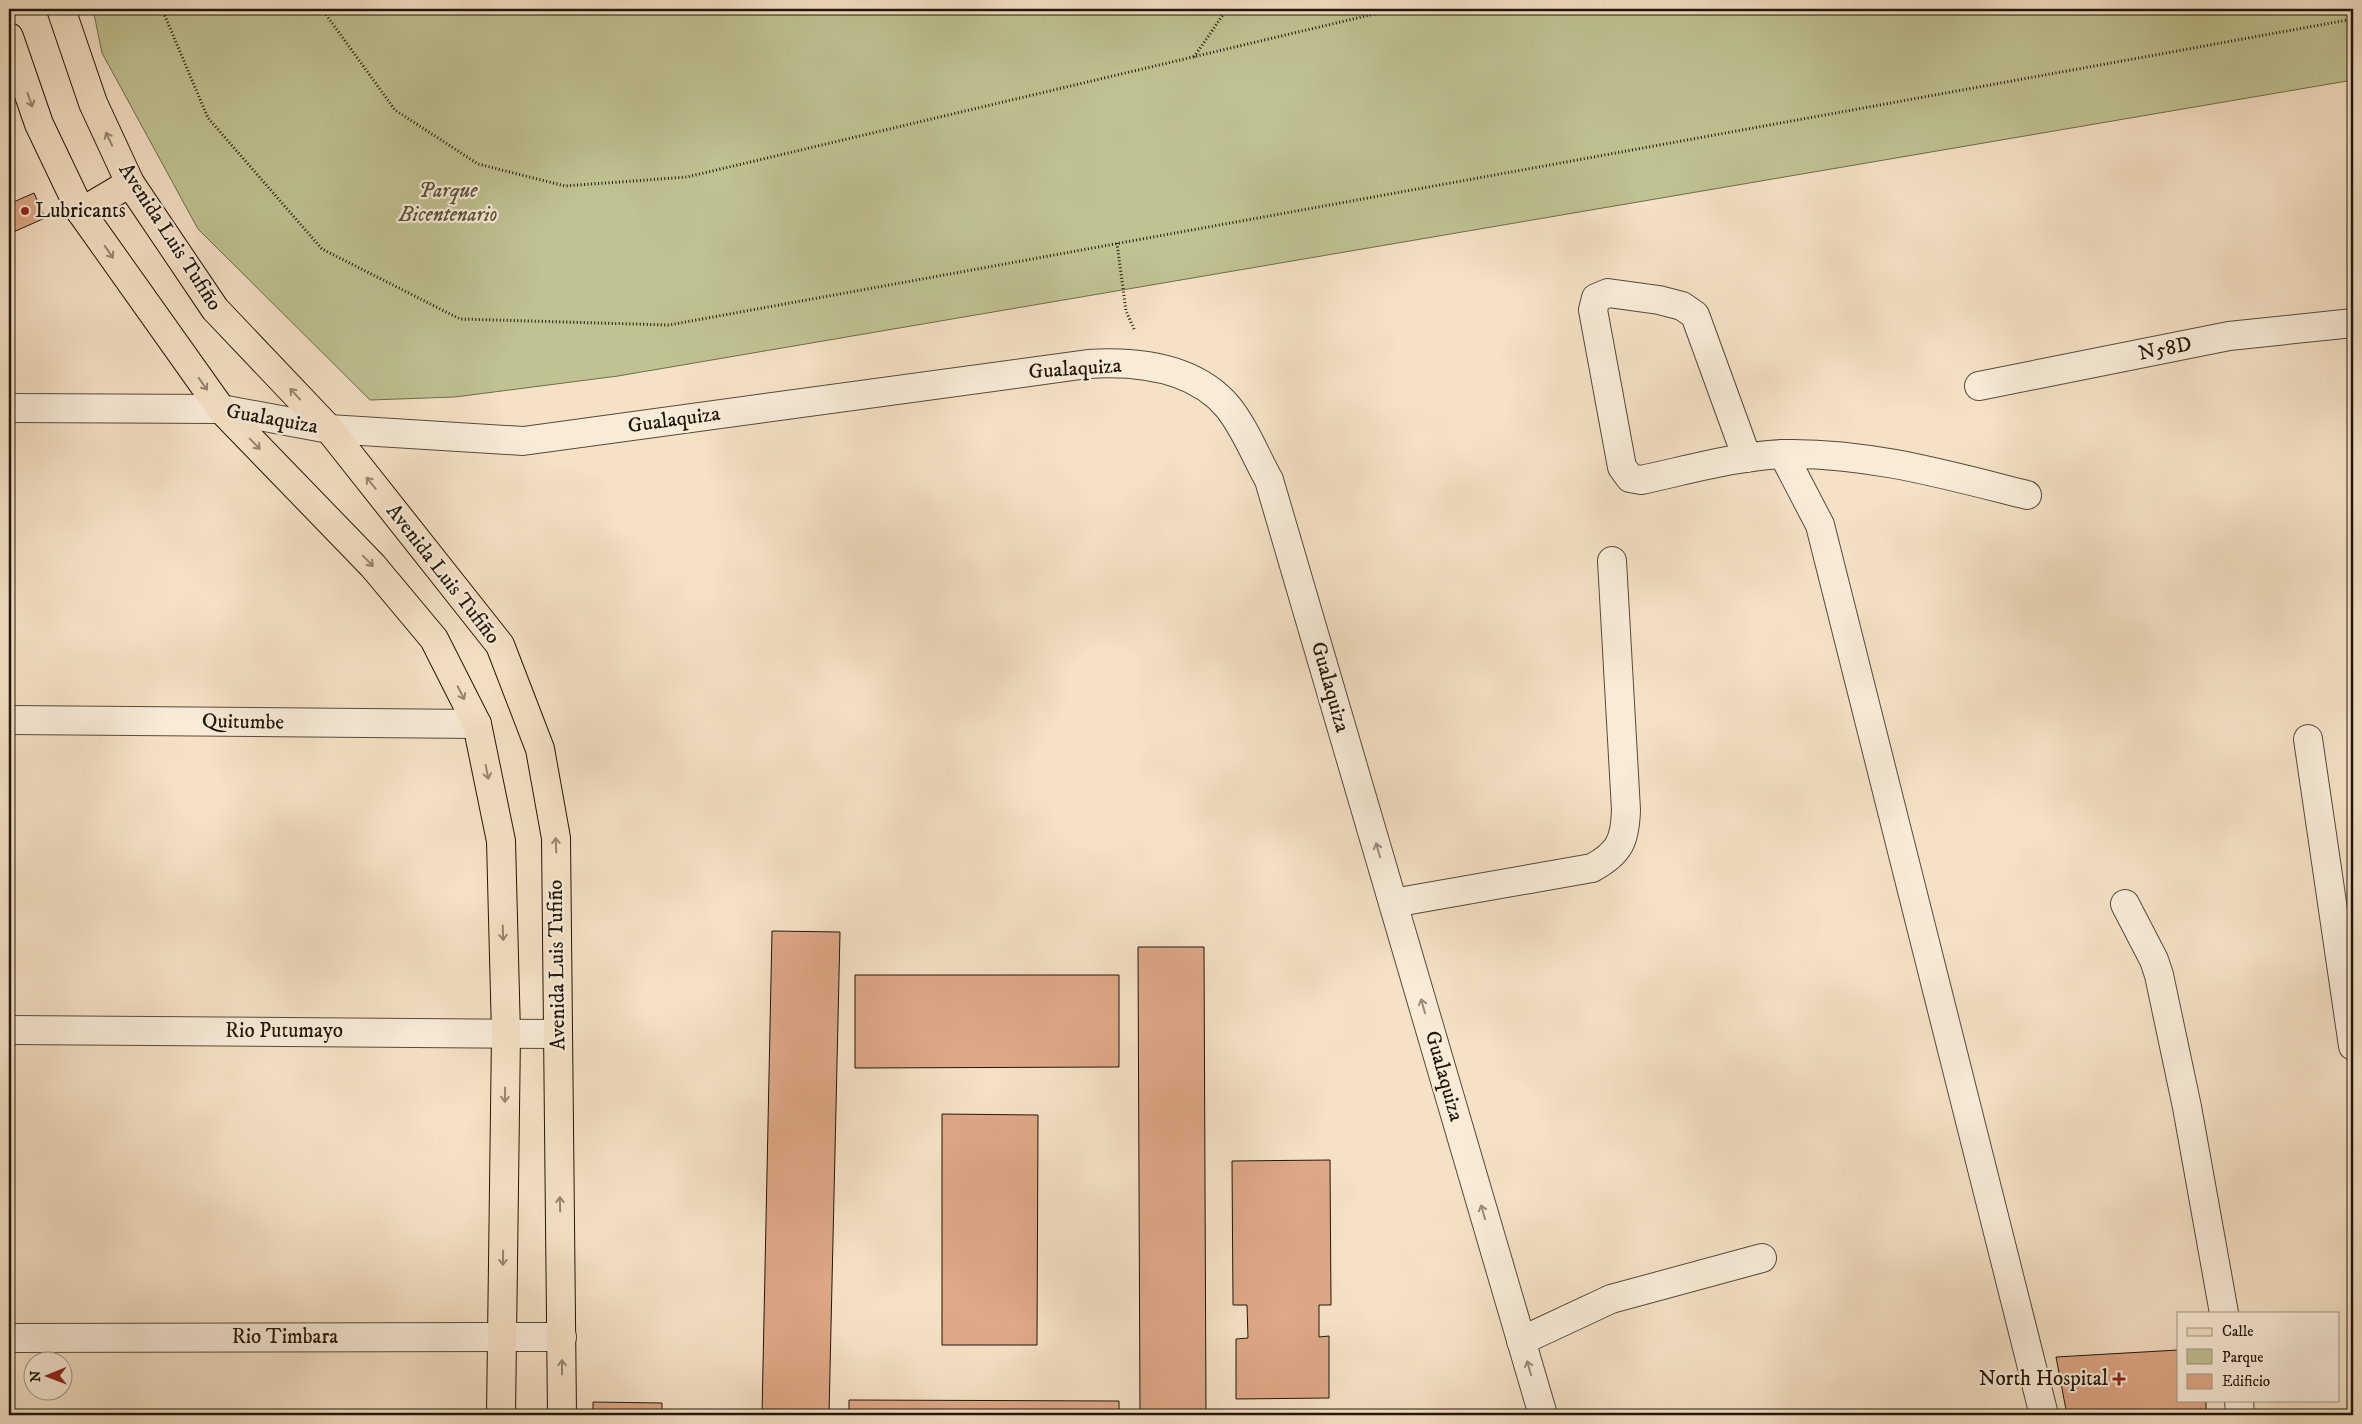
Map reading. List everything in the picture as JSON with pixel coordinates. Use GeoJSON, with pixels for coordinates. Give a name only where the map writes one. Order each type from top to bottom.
{"type":"FeatureCollection","features":[{"type":"Feature","properties":{"kind":"main road","name":"Avenida Luis Tufiño"},"geometry":{"type":"LineString","coordinates":[[61,9],[93,103],[130,183],[215,309],[329,430],[500,644],[536,740],[556,838],[562,1415]]}},
{"type":"Feature","properties":{"kind":"main road"},"geometry":{"type":"LineString","coordinates":[[9,37],[39,124],[81,212],[221,409],[373,566],[434,639],[477,724],[501,841],[506,1034],[501,1415]]}},
{"type":"Feature","properties":{"kind":"main road"},"geometry":{"type":"LineString","coordinates":[[81,212],[130,183]]}},
{"type":"Feature","properties":{"kind":"street"},"geometry":{"type":"LineString","coordinates":[[1747,458],[1695,315],[1682,306],[1659,300],[1608,293],[1596,298],[1593,310],[1622,467],[1630,478],[1641,480],[1747,458],[1783,454],[1860,457],[1929,470],[2027,495]]}},
{"type":"Feature","properties":{"kind":"street","name":"N58D"},"geometry":{"type":"LineString","coordinates":[[1979,386],[2229,336],[2353,323]]}},
{"type":"Feature","properties":{"kind":"street","name":"Gualaquiza"},"geometry":{"type":"LineString","coordinates":[[9,408],[221,409],[329,430],[523,441],[1088,364],[1117,362],[1164,370],[1186,375],[1201,384],[1228,408],[1270,480],[1543,1415]]}},
{"type":"Feature","properties":{"kind":"street"},"geometry":{"type":"LineString","coordinates":[[1783,454],[1813,509],[1822,534],[2044,1415]]}},
{"type":"Feature","properties":{"kind":"street"},"geometry":{"type":"LineString","coordinates":[[1393,903],[1592,868],[1608,860],[1620,847],[1625,828],[1626,810],[1612,561]]}},
{"type":"Feature","properties":{"kind":"street","name":"Quitumbe"},"geometry":{"type":"LineString","coordinates":[[9,720],[477,724]]}},
{"type":"Feature","properties":{"kind":"street"},"geometry":{"type":"LineString","coordinates":[[2308,739],[2353,1046]]}},
{"type":"Feature","properties":{"kind":"street"},"geometry":{"type":"LineString","coordinates":[[2125,904],[2154,960],[2159,975],[2187,1107],[2224,1312]]}},
{"type":"Feature","properties":{"kind":"street","name":"Rio Putumayo"},"geometry":{"type":"LineString","coordinates":[[9,1030],[558,1034]]}},
{"type":"Feature","properties":{"kind":"street"},"geometry":{"type":"LineString","coordinates":[[1521,1341],[1611,1299],[1762,1258]]}},
{"type":"Feature","properties":{"kind":"street","name":"Rio Timbara"},"geometry":{"type":"LineString","coordinates":[[9,1338],[562,1337]]}},
{"type":"Feature","properties":{"kind":"street"},"geometry":{"type":"LineString","coordinates":[[2239,1402],[2240,1415]]}},
{"type":"Feature","properties":{"kind":"path"},"geometry":{"type":"LineString","coordinates":[[162,9],[208,118],[322,249],[460,319],[669,324],[2353,19]]}},
{"type":"Feature","properties":{"kind":"path"},"geometry":{"type":"LineString","coordinates":[[322,9],[395,110],[478,164],[565,186],[686,177],[1395,9]]}},
{"type":"Feature","properties":{"kind":"path"},"geometry":{"type":"LineString","coordinates":[[1194,56],[1227,9]]}},
{"type":"Feature","properties":{"kind":"path"},"geometry":{"type":"LineString","coordinates":[[1117,243],[1126,311],[1134,330],[1164,370]]}},
{"type":"Feature","properties":{"kind":"green space","name":"Parque Bicentenario"},"geometry":{"type":"Polygon","coordinates":[[[93,9],[2353,9],[2353,80],[618,376],[455,397],[370,400],[198,229],[102,53],[93,9]]]}},
{"type":"Feature","properties":{"kind":"building","name":"Lubricants"},"geometry":{"type":"Polygon","coordinates":[[[34,193],[45,218],[9,234],[9,204],[34,193]]]}},
{"type":"Feature","properties":{"kind":"building"},"geometry":{"type":"Polygon","coordinates":[[[772,931],[840,932],[829,1415],[762,1415],[772,931]]]}},
{"type":"Feature","properties":{"kind":"building"},"geometry":{"type":"Polygon","coordinates":[[[1138,947],[1204,947],[1206,1415],[1140,1415],[1138,947]]]}},
{"type":"Feature","properties":{"kind":"building"},"geometry":{"type":"Polygon","coordinates":[[[855,975],[1119,975],[1119,1067],[855,1068],[855,975]]]}},
{"type":"Feature","properties":{"kind":"building"},"geometry":{"type":"Polygon","coordinates":[[[942,1114],[1038,1115],[1037,1345],[942,1345],[942,1114]]]}},
{"type":"Feature","properties":{"kind":"building"},"geometry":{"type":"Polygon","coordinates":[[[1330,1160],[1331,1305],[1319,1305],[1319,1337],[1329,1336],[1329,1398],[1236,1399],[1236,1339],[1248,1338],[1247,1305],[1233,1305],[1232,1161],[1330,1160]]]}},
{"type":"Feature","properties":{"kind":"building","name":"North Hospital"},"geometry":{"type":"Polygon","coordinates":[[[2177,1350],[2177,1402],[2206,1402],[2206,1415],[2067,1415],[2056,1357],[2177,1350]]]}},
{"type":"Feature","properties":{"kind":"building"},"geometry":{"type":"Polygon","coordinates":[[[849,1400],[1119,1401],[1119,1415],[849,1415],[849,1400]]]}},
{"type":"Feature","properties":{"kind":"building"},"geometry":{"type":"Polygon","coordinates":[[[593,1402],[662,1403],[662,1415],[593,1415],[593,1402]]]}},
{"type":"Feature","properties":{"kind":"place","name":"Lubricants"},"geometry":{"type":"Point","coordinates":[25,211]}},
{"type":"Feature","properties":{"kind":"place","name":"North Hospital"},"geometry":{"type":"Point","coordinates":[2119,1379]}}]}
